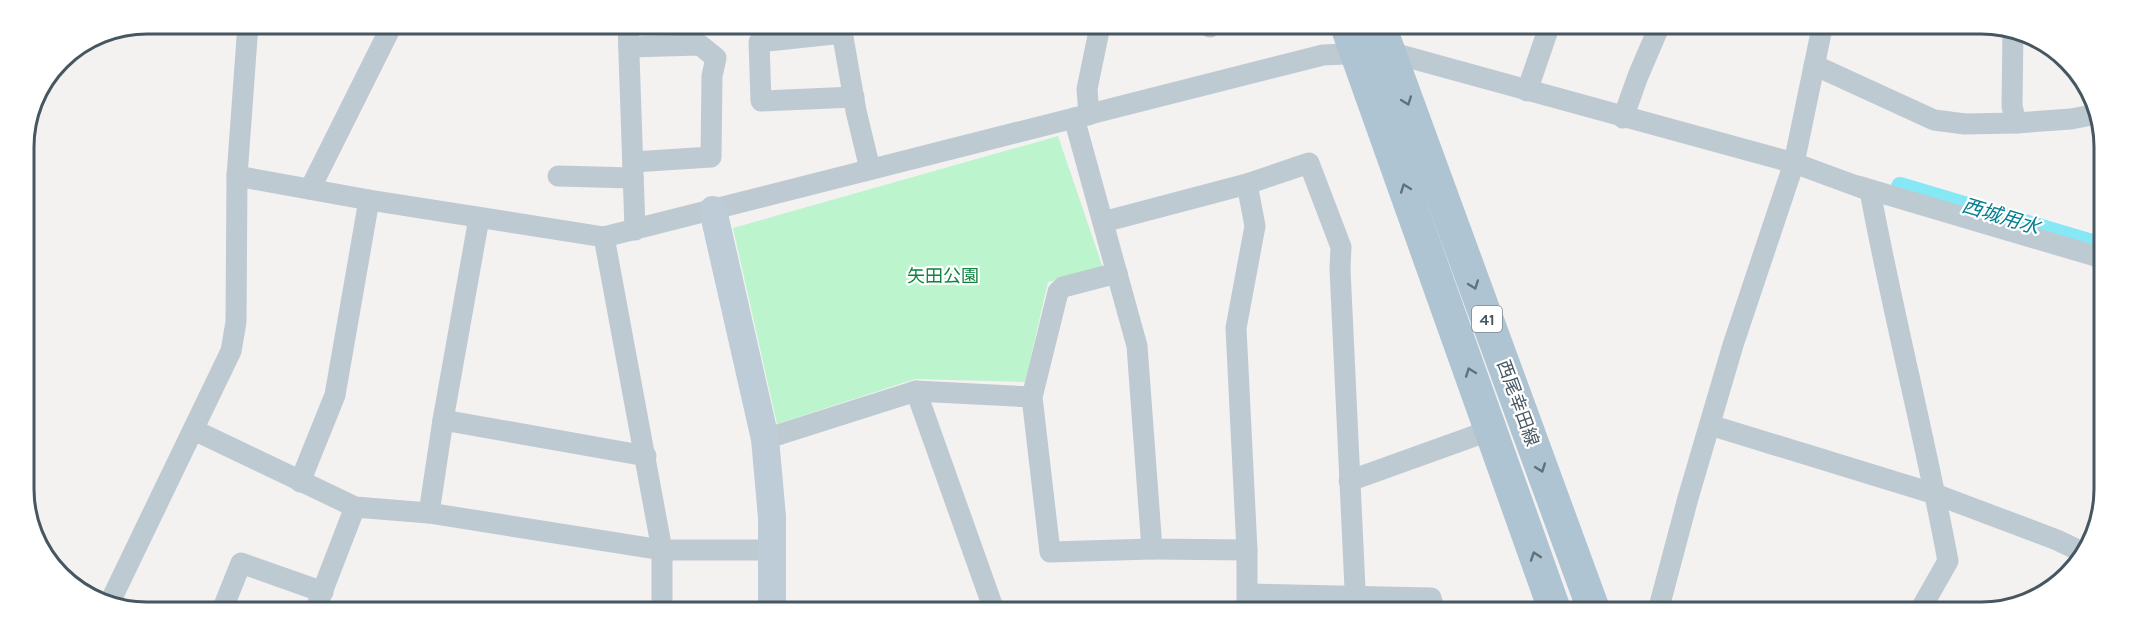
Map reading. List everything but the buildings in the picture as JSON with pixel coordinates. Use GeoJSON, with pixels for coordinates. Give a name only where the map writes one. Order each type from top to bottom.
{"type":"FeatureCollection","features":[{"type":"Feature","properties":{"kind":"main road","name":"西尾幸田線"},"geometry":{"type":"LineString","coordinates":[[1352,40],[1552,601]]}},
{"type":"Feature","properties":{"kind":"main road","name":"西尾幸田線"},"geometry":{"type":"LineString","coordinates":[[1384,40],[1590,601]]}},
{"type":"Feature","properties":{"kind":"street"},"geometry":{"type":"LineString","coordinates":[[1098,34],[1082,116],[1103,222],[1137,346],[1152,549]]}},
{"type":"Feature","properties":{"kind":"street"},"geometry":{"type":"LineString","coordinates":[[1527,91],[1547,34]]}},
{"type":"Feature","properties":{"kind":"street"},"geometry":{"type":"LineString","coordinates":[[1623,118],[1656,34]]}},
{"type":"Feature","properties":{"kind":"street"},"geometry":{"type":"LineString","coordinates":[[1661,601],[1733,345],[1794,163],[1821,34]]}},
{"type":"Feature","properties":{"kind":"street"},"geometry":{"type":"LineString","coordinates":[[113,596],[231,351],[236,322],[237,176],[247,35]]}},
{"type":"Feature","properties":{"kind":"street"},"geometry":{"type":"LineString","coordinates":[[310,189],[387,35]]}},
{"type":"Feature","properties":{"kind":"street"},"geometry":{"type":"LineString","coordinates":[[628,35],[635,230]]}},
{"type":"Feature","properties":{"kind":"street"},"geometry":{"type":"LineString","coordinates":[[806,35],[759,42],[761,101],[854,97]]}},
{"type":"Feature","properties":{"kind":"street"},"geometry":{"type":"LineString","coordinates":[[843,35],[870,168]]}},
{"type":"Feature","properties":{"kind":"street"},"geometry":{"type":"LineString","coordinates":[[2013,39],[2012,106],[2016,123]]}},
{"type":"Feature","properties":{"kind":"street"},"geometry":{"type":"LineString","coordinates":[[237,176],[369,201],[603,237],[1323,55],[1352,40],[1384,40],[1527,91],[1794,163],[1870,191],[1886,278],[1948,561],[1925,601]]}},
{"type":"Feature","properties":{"kind":"street"},"geometry":{"type":"LineString","coordinates":[[558,176],[633,170],[711,157],[712,76],[716,58],[700,45],[629,47]]}},
{"type":"Feature","properties":{"kind":"street"},"geometry":{"type":"LineString","coordinates":[[1814,65],[1934,120],[1965,124],[2016,123],[2089,115]]}},
{"type":"Feature","properties":{"kind":"street"},"geometry":{"type":"LineString","coordinates":[[1103,222],[1247,184],[1309,163],[1341,247],[1349,481],[1356,601]]}},
{"type":"Feature","properties":{"kind":"street"},"geometry":{"type":"LineString","coordinates":[[1844,182],[2094,256]]}},
{"type":"Feature","properties":{"kind":"street"},"geometry":{"type":"LineString","coordinates":[[1247,184],[1255,226],[1236,328],[1247,550],[1247,601]]}},
{"type":"Feature","properties":{"kind":"street"},"geometry":{"type":"LineString","coordinates":[[300,482],[335,394],[369,201]]}},
{"type":"Feature","properties":{"kind":"street"},"geometry":{"type":"LineString","coordinates":[[713,210],[765,439],[774,550],[772,602]]}},
{"type":"Feature","properties":{"kind":"street"},"geometry":{"type":"LineString","coordinates":[[429,513],[479,218]]}},
{"type":"Feature","properties":{"kind":"street"},"geometry":{"type":"LineString","coordinates":[[603,237],[662,550],[662,602]]}},
{"type":"Feature","properties":{"kind":"street"},"geometry":{"type":"LineString","coordinates":[[1117,273],[1063,287],[1058,292],[1032,397],[1050,552],[1152,549],[1247,550]]}},
{"type":"Feature","properties":{"kind":"street"},"geometry":{"type":"LineString","coordinates":[[765,439],[916,391],[1032,397]]}},
{"type":"Feature","properties":{"kind":"street"},"geometry":{"type":"LineString","coordinates":[[916,391],[991,602]]}},
{"type":"Feature","properties":{"kind":"street"},"geometry":{"type":"LineString","coordinates":[[443,420],[646,456]]}},
{"type":"Feature","properties":{"kind":"street"},"geometry":{"type":"LineString","coordinates":[[1710,425],[1935,494],[2076,549]]}},
{"type":"Feature","properties":{"kind":"street"},"geometry":{"type":"LineString","coordinates":[[194,430],[355,507],[429,513],[662,550],[774,550]]}},
{"type":"Feature","properties":{"kind":"street"},"geometry":{"type":"LineString","coordinates":[[1349,481],[1491,430]]}},
{"type":"Feature","properties":{"kind":"street"},"geometry":{"type":"LineString","coordinates":[[225,602],[241,563],[320,600],[355,507]]}},
{"type":"Feature","properties":{"kind":"street"},"geometry":{"type":"LineString","coordinates":[[1381,601],[1431,598],[1432,601]]}},
{"type":"Feature","properties":{"kind":"green space","name":"矢田公園"},"geometry":{"type":"Polygon","coordinates":[[[1058,136],[1103,268],[1048,282],[1025,382],[915,379],[777,424],[733,228],[1058,136]]]}},
{"type":"Feature","properties":{"kind":"waterway","name":"西城用水"},"geometry":{"type":"LineString","coordinates":[[1900,186],[2094,244]]}}]}
